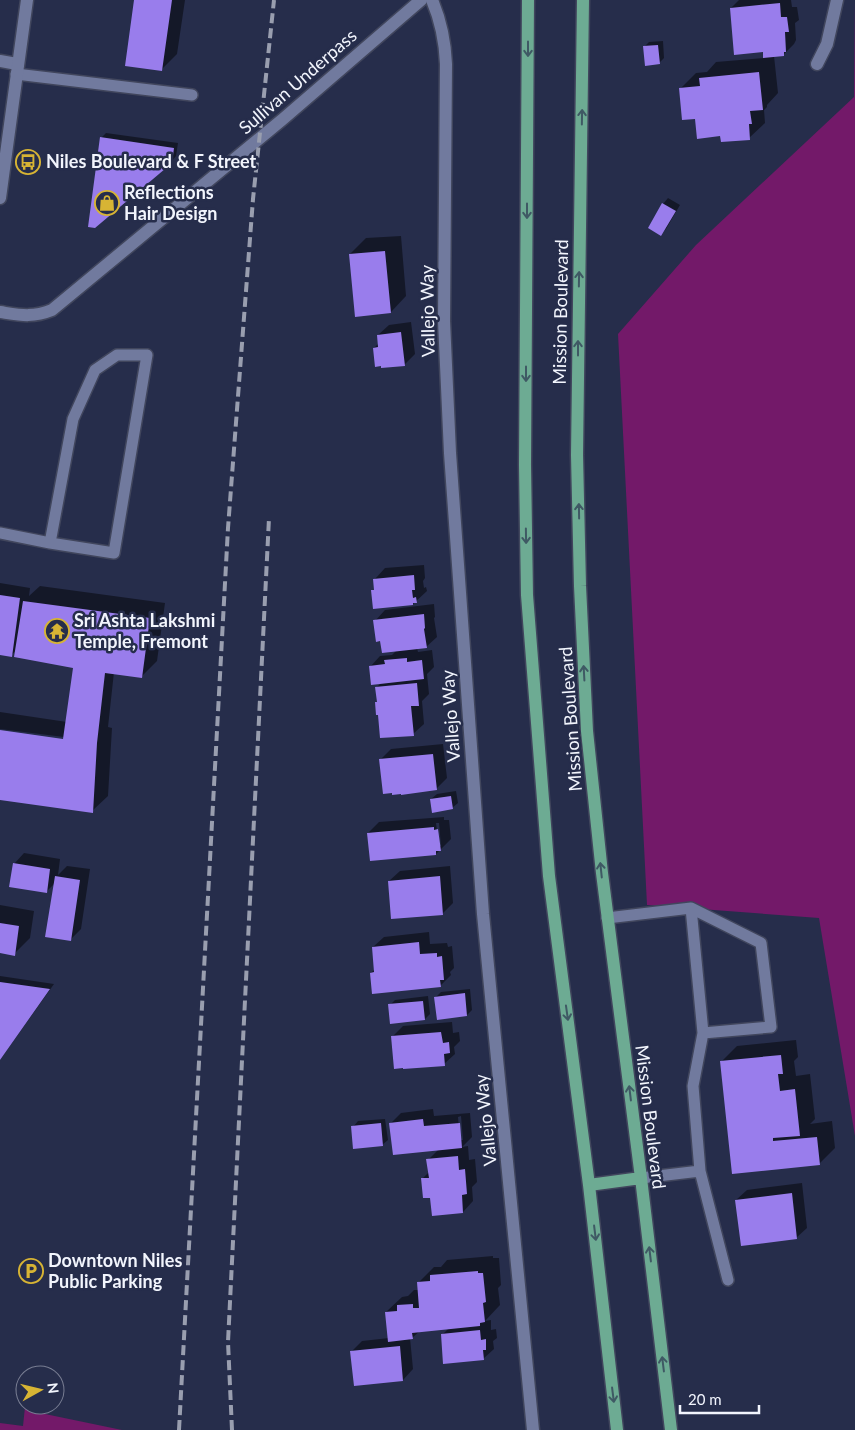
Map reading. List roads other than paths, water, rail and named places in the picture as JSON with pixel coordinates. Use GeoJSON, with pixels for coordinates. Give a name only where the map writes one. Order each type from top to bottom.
{"type":"FeatureCollection","features":[{"type":"Feature","properties":{"kind":"main road","name":"Mission Boulevard"},"geometry":{"type":"LineString","coordinates":[[528,0],[525,465],[527,595],[550,876],[590,1185],[617,1430]]}},
{"type":"Feature","properties":{"kind":"main road","name":"Mission Boulevard"},"geometry":{"type":"LineString","coordinates":[[583,0],[578,455],[580,586],[586,731],[607,918],[671,1430]]}},
{"type":"Feature","properties":{"kind":"main road"},"geometry":{"type":"LineString","coordinates":[[590,1185],[641,1178]]}},
{"type":"Feature","properties":{"kind":"street"},"geometry":{"type":"LineString","coordinates":[[0,198],[27,0]]}},
{"type":"Feature","properties":{"kind":"street","name":"Sullivan Underpass"},"geometry":{"type":"LineString","coordinates":[[0,312],[28,315],[41,314],[52,310],[283,119],[421,0]]}},
{"type":"Feature","properties":{"kind":"street","name":"Vallejo Way"},"geometry":{"type":"LineString","coordinates":[[432,0],[440,20],[445,46],[444,321],[452,473],[483,914],[533,1430]]}},
{"type":"Feature","properties":{"kind":"street"},"geometry":{"type":"LineString","coordinates":[[817,64],[827,44],[837,0]]}},
{"type":"Feature","properties":{"kind":"street"},"geometry":{"type":"LineString","coordinates":[[0,61],[17,69]]}},
{"type":"Feature","properties":{"kind":"lane"},"geometry":{"type":"LineString","coordinates":[[17,69],[192,95]]}},
{"type":"Feature","properties":{"kind":"lane"},"geometry":{"type":"LineString","coordinates":[[0,533],[50,543],[114,553],[148,355],[117,355],[95,370],[73,419],[50,543]]}},
{"type":"Feature","properties":{"kind":"lane"},"geometry":{"type":"LineString","coordinates":[[607,918],[691,908],[761,943],[771,1027],[703,1033]]}},
{"type":"Feature","properties":{"kind":"lane"},"geometry":{"type":"LineString","coordinates":[[691,908],[703,1033],[692,1086],[700,1171],[728,1280]]}},
{"type":"Feature","properties":{"kind":"lane"},"geometry":{"type":"LineString","coordinates":[[641,1178],[700,1171]]}},
{"type":"Feature","properties":{"kind":"railway"},"geometry":{"type":"LineString","coordinates":[[179,1430],[228,528],[253,199],[274,0]]}},
{"type":"Feature","properties":{"kind":"railway"},"geometry":{"type":"LineString","coordinates":[[232,1430],[228,1342],[269,518]]}},
{"type":"Feature","properties":{"kind":"place","name":"Niles Boulevard & F Street"},"geometry":{"type":"Point","coordinates":[28,162]}},
{"type":"Feature","properties":{"kind":"place","name":"Reflections Hair Design"},"geometry":{"type":"Point","coordinates":[107,203]}},
{"type":"Feature","properties":{"kind":"place","name":"Sri Ashta Lakshmi Temple, Fremont"},"geometry":{"type":"Point","coordinates":[57,631]}},
{"type":"Feature","properties":{"kind":"place","name":"Downtown Niles Public Parking"},"geometry":{"type":"Point","coordinates":[31,1271]}}]}
